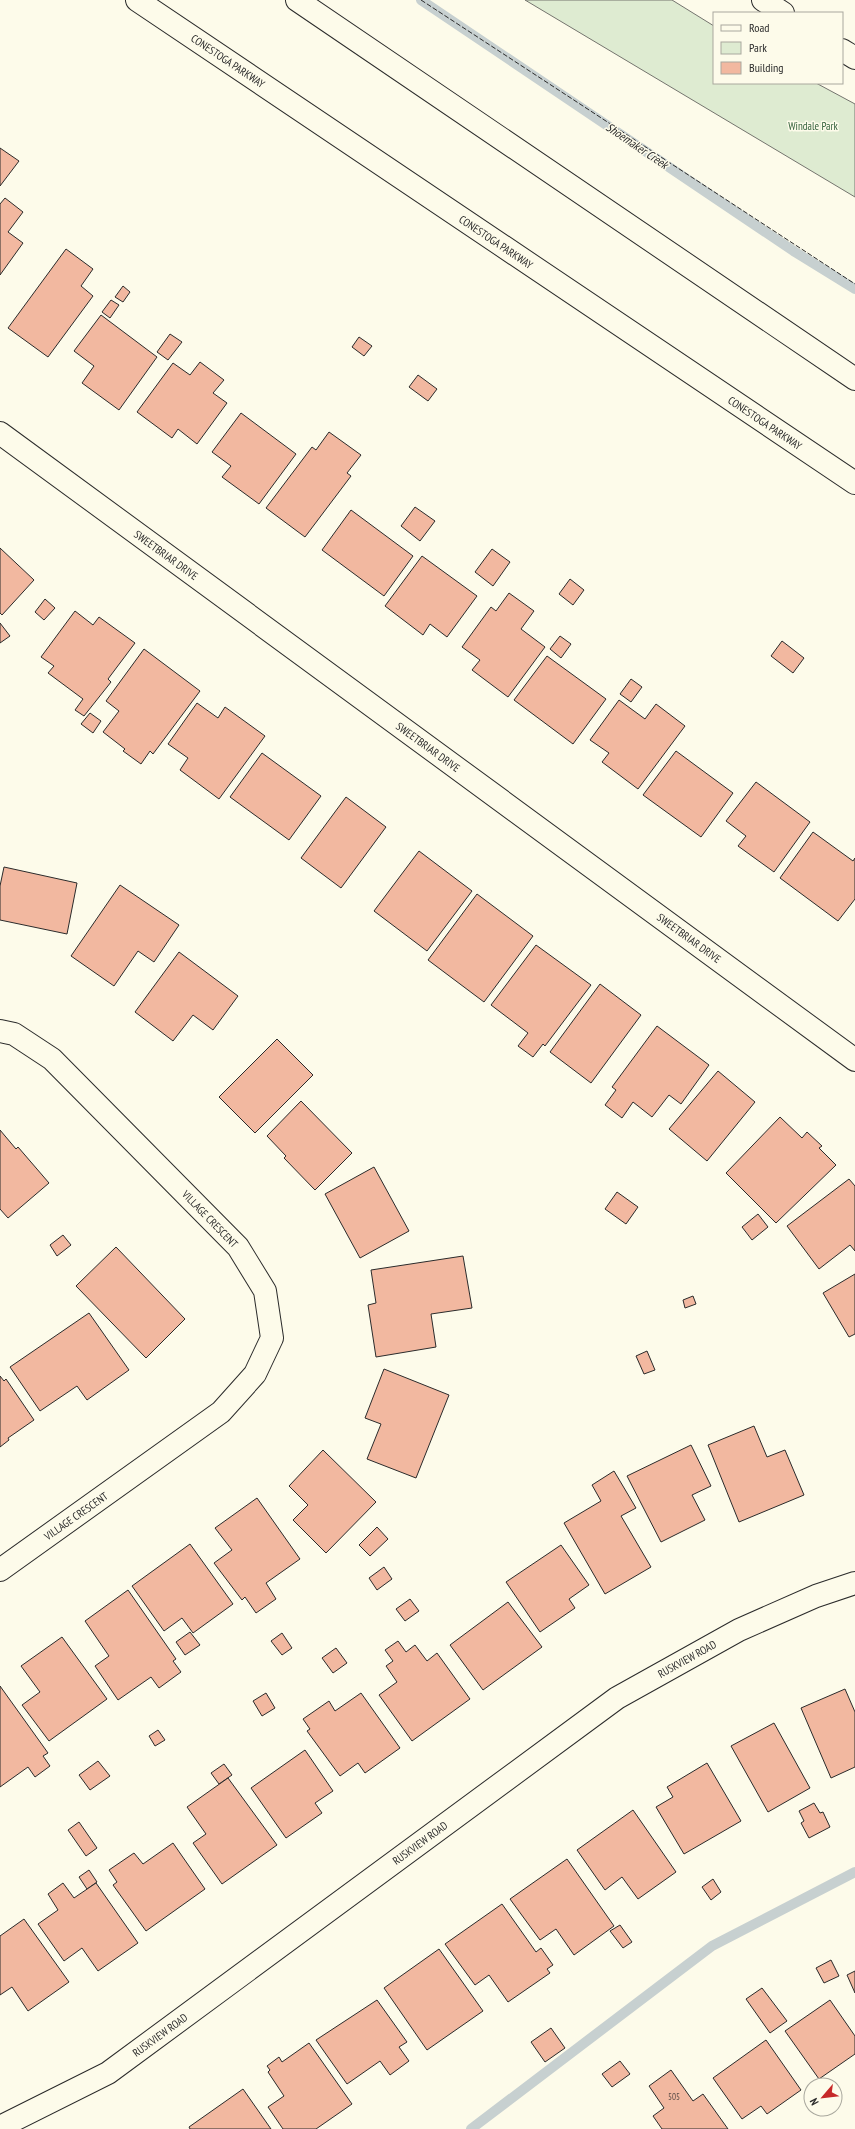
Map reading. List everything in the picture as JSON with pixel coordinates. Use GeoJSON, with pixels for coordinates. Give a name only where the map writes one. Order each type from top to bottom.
{"type":"FeatureCollection","features":[{"type":"Feature","properties":{"kind":"main road","name":"CONESTOGA PARKWAY"},"geometry":{"type":"LineString","coordinates":[[138,0],[855,483]]}},
{"type":"Feature","properties":{"kind":"main road"},"geometry":{"type":"LineString","coordinates":[[297,0],[851,376]]}},
{"type":"Feature","properties":{"kind":"main road"},"geometry":{"type":"LineString","coordinates":[[763,0],[781,12]]}},
{"type":"Feature","properties":{"kind":"main road"},"geometry":{"type":"LineString","coordinates":[[843,51],[855,58]]}},
{"type":"Feature","properties":{"kind":"main road","name":"SWEETBRIAR DRIVE"},"geometry":{"type":"LineString","coordinates":[[0,433],[855,1060]]}},
{"type":"Feature","properties":{"kind":"main road","name":"VILLAGE CRESCENT"},"geometry":{"type":"LineString","coordinates":[[0,1031],[14,1034],[52,1059],[238,1247],[265,1291],[272,1338],[255,1374],[222,1412],[0,1570]]}},
{"type":"Feature","properties":{"kind":"main road","name":"RUSKVIEW ROAD"},"geometry":{"type":"LineString","coordinates":[[0,2128],[108,2073],[617,1698],[739,1630],[816,1596],[855,1583]]}},
{"type":"Feature","properties":{"kind":"green space","name":"Windale Park"},"geometry":{"type":"Polygon","coordinates":[[[525,0],[672,0],[713,25],[713,84],[818,84],[855,104],[855,197],[525,0]]]}},
{"type":"Feature","properties":{"kind":"building"},"geometry":{"type":"Polygon","coordinates":[[[0,148],[19,161],[0,186],[0,148]]]}},
{"type":"Feature","properties":{"kind":"building"},"geometry":{"type":"Polygon","coordinates":[[[5,198],[23,212],[8,232],[23,243],[0,275],[0,204],[5,198]]]}},
{"type":"Feature","properties":{"kind":"building"},"geometry":{"type":"Polygon","coordinates":[[[66,249],[93,269],[81,286],[93,296],[48,357],[8,328],[66,249]]]}},
{"type":"Feature","properties":{"kind":"building"},"geometry":{"type":"Polygon","coordinates":[[[123,286],[130,292],[123,302],[115,297],[123,286]]]}},
{"type":"Feature","properties":{"kind":"building"},"geometry":{"type":"Polygon","coordinates":[[[111,300],[119,305],[110,318],[102,312],[111,300]]]}},
{"type":"Feature","properties":{"kind":"building"},"geometry":{"type":"Polygon","coordinates":[[[101,315],[157,357],[119,410],[82,383],[94,366],[74,351],[101,315]]]}},
{"type":"Feature","properties":{"kind":"building"},"geometry":{"type":"Polygon","coordinates":[[[170,334],[182,342],[168,360],[157,352],[170,334]]]}},
{"type":"Feature","properties":{"kind":"building"},"geometry":{"type":"Polygon","coordinates":[[[359,337],[372,346],[364,356],[352,347],[359,337]]]}},
{"type":"Feature","properties":{"kind":"building"},"geometry":{"type":"Polygon","coordinates":[[[200,362],[224,380],[213,393],[227,403],[197,444],[178,429],[172,438],[137,412],[173,363],[190,375],[200,362]]]}},
{"type":"Feature","properties":{"kind":"building"},"geometry":{"type":"Polygon","coordinates":[[[418,375],[437,389],[428,401],[409,387],[418,375]]]}},
{"type":"Feature","properties":{"kind":"building"},"geometry":{"type":"Polygon","coordinates":[[[241,413],[296,454],[259,504],[222,477],[231,466],[212,452],[241,413]]]}},
{"type":"Feature","properties":{"kind":"building"},"geometry":{"type":"Polygon","coordinates":[[[329,432],[361,455],[347,473],[351,476],[305,537],[266,508],[312,447],[316,450],[329,432]]]}},
{"type":"Feature","properties":{"kind":"building"},"geometry":{"type":"Polygon","coordinates":[[[415,507],[435,521],[420,541],[401,526],[415,507]]]}},
{"type":"Feature","properties":{"kind":"building"},"geometry":{"type":"Polygon","coordinates":[[[351,510],[413,556],[384,596],[322,550],[351,510]]]}},
{"type":"Feature","properties":{"kind":"building"},"geometry":{"type":"Polygon","coordinates":[[[0,548],[34,580],[2,615],[0,613],[0,548]]]}},
{"type":"Feature","properties":{"kind":"building"},"geometry":{"type":"Polygon","coordinates":[[[492,549],[510,562],[493,586],[475,572],[492,549]]]}},
{"type":"Feature","properties":{"kind":"building"},"geometry":{"type":"Polygon","coordinates":[[[422,556],[477,596],[447,637],[430,624],[423,635],[385,606],[422,556]]]}},
{"type":"Feature","properties":{"kind":"building"},"geometry":{"type":"Polygon","coordinates":[[[570,579],[584,590],[573,605],[559,594],[570,579]]]}},
{"type":"Feature","properties":{"kind":"building"},"geometry":{"type":"Polygon","coordinates":[[[509,593],[534,611],[521,629],[545,647],[508,697],[472,670],[480,660],[462,647],[491,607],[496,611],[509,593]]]}},
{"type":"Feature","properties":{"kind":"building"},"geometry":{"type":"Polygon","coordinates":[[[45,599],[55,608],[44,620],[35,612],[45,599]]]}},
{"type":"Feature","properties":{"kind":"building"},"geometry":{"type":"Polygon","coordinates":[[[75,611],[93,625],[99,617],[135,643],[108,679],[111,682],[84,716],[75,710],[83,699],[48,673],[54,666],[41,657],[75,611]]]}},
{"type":"Feature","properties":{"kind":"building"},"geometry":{"type":"Polygon","coordinates":[[[0,623],[10,636],[0,643],[0,623]]]}},
{"type":"Feature","properties":{"kind":"building"},"geometry":{"type":"Polygon","coordinates":[[[560,636],[571,644],[561,658],[550,649],[560,636]]]}},
{"type":"Feature","properties":{"kind":"building"},"geometry":{"type":"Polygon","coordinates":[[[782,641],[804,658],[793,673],[771,656],[782,641]]]}},
{"type":"Feature","properties":{"kind":"building"},"geometry":{"type":"Polygon","coordinates":[[[144,649],[200,691],[153,754],[150,751],[141,764],[123,751],[125,749],[103,732],[119,711],[106,701],[144,649]]]}},
{"type":"Feature","properties":{"kind":"building"},"geometry":{"type":"Polygon","coordinates":[[[547,656],[606,699],[573,744],[514,700],[547,656]]]}},
{"type":"Feature","properties":{"kind":"building"},"geometry":{"type":"Polygon","coordinates":[[[631,679],[642,687],[631,702],[620,694],[631,679]]]}},
{"type":"Feature","properties":{"kind":"building"},"geometry":{"type":"Polygon","coordinates":[[[619,700],[645,719],[656,704],[685,726],[638,789],[602,762],[609,753],[590,740],[619,700]]]}},
{"type":"Feature","properties":{"kind":"building"},"geometry":{"type":"Polygon","coordinates":[[[197,703],[218,718],[225,707],[265,736],[219,799],[180,770],[188,758],[168,744],[197,703]]]}},
{"type":"Feature","properties":{"kind":"building"},"geometry":{"type":"Polygon","coordinates":[[[90,713],[101,721],[93,733],[81,724],[90,713]]]}},
{"type":"Feature","properties":{"kind":"building"},"geometry":{"type":"Polygon","coordinates":[[[676,751],[733,793],[701,837],[643,795],[676,751]]]}},
{"type":"Feature","properties":{"kind":"building"},"geometry":{"type":"Polygon","coordinates":[[[262,753],[321,796],[289,840],[230,797],[262,753]]]}},
{"type":"Feature","properties":{"kind":"building"},"geometry":{"type":"Polygon","coordinates":[[[756,782],[810,822],[774,872],[738,846],[746,836],[726,821],[756,782]]]}},
{"type":"Feature","properties":{"kind":"building"},"geometry":{"type":"Polygon","coordinates":[[[346,797],[386,827],[341,888],[301,858],[346,797]]]}},
{"type":"Feature","properties":{"kind":"building"},"geometry":{"type":"Polygon","coordinates":[[[813,832],[853,861],[855,858],[855,899],[838,921],[780,878],[813,832]]]}},
{"type":"Feature","properties":{"kind":"building"},"geometry":{"type":"Polygon","coordinates":[[[419,851],[472,891],[427,951],[374,911],[419,851]]]}},
{"type":"Feature","properties":{"kind":"building"},"geometry":{"type":"Polygon","coordinates":[[[4,867],[77,883],[67,934],[0,920],[0,886],[4,867]]]}},
{"type":"Feature","properties":{"kind":"building"},"geometry":{"type":"Polygon","coordinates":[[[120,885],[179,925],[154,962],[138,951],[114,986],[71,956],[120,885]]]}},
{"type":"Feature","properties":{"kind":"building"},"geometry":{"type":"Polygon","coordinates":[[[477,894],[533,936],[484,1002],[428,960],[477,894]]]}},
{"type":"Feature","properties":{"kind":"building"},"geometry":{"type":"Polygon","coordinates":[[[536,945],[591,985],[545,1046],[543,1044],[533,1057],[518,1046],[528,1033],[491,1005],[536,945]]]}},
{"type":"Feature","properties":{"kind":"building"},"geometry":{"type":"Polygon","coordinates":[[[179,952],[238,996],[213,1030],[193,1015],[173,1041],[135,1012],[179,952]]]}},
{"type":"Feature","properties":{"kind":"building"},"geometry":{"type":"Polygon","coordinates":[[[600,984],[641,1015],[591,1083],[550,1052],[600,984]]]}},
{"type":"Feature","properties":{"kind":"building"},"geometry":{"type":"Polygon","coordinates":[[[657,1026],[709,1065],[681,1104],[669,1095],[652,1117],[633,1102],[622,1118],[605,1105],[616,1090],[612,1087],[657,1026]]]}},
{"type":"Feature","properties":{"kind":"building"},"geometry":{"type":"Polygon","coordinates":[[[277,1039],[313,1075],[255,1133],[219,1097],[277,1039]]]}},
{"type":"Feature","properties":{"kind":"building"},"geometry":{"type":"Polygon","coordinates":[[[718,1071],[755,1102],[707,1161],[669,1129],[718,1071]]]}},
{"type":"Feature","properties":{"kind":"building"},"geometry":{"type":"Polygon","coordinates":[[[301,1101],[352,1153],[315,1190],[284,1158],[286,1156],[267,1136],[301,1101]]]}},
{"type":"Feature","properties":{"kind":"building"},"geometry":{"type":"Polygon","coordinates":[[[780,1117],[802,1138],[807,1132],[822,1146],[819,1148],[836,1165],[776,1223],[726,1173],[780,1117]]]}},
{"type":"Feature","properties":{"kind":"building"},"geometry":{"type":"Polygon","coordinates":[[[0,1130],[16,1149],[18,1147],[49,1183],[8,1218],[0,1209],[0,1130]]]}},
{"type":"Feature","properties":{"kind":"building"},"geometry":{"type":"Polygon","coordinates":[[[374,1167],[409,1231],[360,1258],[325,1194],[374,1167]]]}},
{"type":"Feature","properties":{"kind":"building"},"geometry":{"type":"Polygon","coordinates":[[[849,1179],[855,1186],[855,1251],[850,1245],[819,1269],[787,1226],[849,1179]]]}},
{"type":"Feature","properties":{"kind":"building"},"geometry":{"type":"Polygon","coordinates":[[[617,1192],[638,1207],[626,1224],[605,1209],[617,1192]]]}},
{"type":"Feature","properties":{"kind":"building"},"geometry":{"type":"Polygon","coordinates":[[[758,1214],[768,1227],[752,1240],[742,1227],[758,1214]]]}},
{"type":"Feature","properties":{"kind":"building"},"geometry":{"type":"Polygon","coordinates":[[[63,1235],[71,1245],[57,1256],[50,1245],[63,1235]]]}},
{"type":"Feature","properties":{"kind":"building"},"geometry":{"type":"Polygon","coordinates":[[[116,1247],[185,1319],[146,1358],[76,1286],[116,1247]]]}},
{"type":"Feature","properties":{"kind":"building"},"geometry":{"type":"Polygon","coordinates":[[[463,1256],[472,1308],[431,1314],[436,1347],[376,1357],[368,1305],[376,1303],[371,1270],[463,1256]]]}},
{"type":"Feature","properties":{"kind":"building"},"geometry":{"type":"Polygon","coordinates":[[[855,1274],[855,1334],[849,1337],[823,1293],[855,1274]]]}},
{"type":"Feature","properties":{"kind":"building"},"geometry":{"type":"Polygon","coordinates":[[[693,1296],[696,1304],[685,1308],[683,1300],[693,1296]]]}},
{"type":"Feature","properties":{"kind":"building"},"geometry":{"type":"Polygon","coordinates":[[[89,1313],[129,1370],[87,1400],[77,1386],[40,1411],[10,1367],[89,1313]]]}},
{"type":"Feature","properties":{"kind":"building"},"geometry":{"type":"Polygon","coordinates":[[[647,1351],[655,1370],[644,1374],[636,1356],[647,1351]]]}},
{"type":"Feature","properties":{"kind":"building"},"geometry":{"type":"Polygon","coordinates":[[[384,1369],[449,1395],[416,1478],[367,1459],[381,1424],[365,1418],[384,1369]]]}},
{"type":"Feature","properties":{"kind":"building"},"geometry":{"type":"Polygon","coordinates":[[[0,1376],[4,1381],[6,1379],[34,1420],[8,1438],[9,1440],[0,1447],[0,1376]]]}},
{"type":"Feature","properties":{"kind":"building"},"geometry":{"type":"Polygon","coordinates":[[[754,1426],[767,1457],[785,1450],[804,1495],[739,1522],[708,1445],[754,1426]]]}},
{"type":"Feature","properties":{"kind":"building"},"geometry":{"type":"Polygon","coordinates":[[[691,1445],[711,1486],[692,1495],[705,1520],[661,1542],[627,1476],[691,1445]]]}},
{"type":"Feature","properties":{"kind":"building"},"geometry":{"type":"Polygon","coordinates":[[[323,1450],[376,1502],[326,1553],[293,1520],[308,1505],[289,1486],[323,1450]]]}},
{"type":"Feature","properties":{"kind":"building"},"geometry":{"type":"Polygon","coordinates":[[[614,1471],[636,1508],[621,1516],[651,1567],[605,1594],[564,1523],[601,1501],[592,1485],[614,1471]]]}},
{"type":"Feature","properties":{"kind":"building"},"geometry":{"type":"Polygon","coordinates":[[[257,1498],[300,1559],[266,1583],[276,1599],[256,1613],[245,1597],[242,1600],[214,1563],[232,1550],[215,1528],[257,1498]]]}},
{"type":"Feature","properties":{"kind":"building"},"geometry":{"type":"Polygon","coordinates":[[[377,1527],[388,1539],[370,1556],[359,1545],[377,1527]]]}},
{"type":"Feature","properties":{"kind":"building"},"geometry":{"type":"Polygon","coordinates":[[[190,1544],[233,1604],[193,1633],[182,1618],[164,1631],[132,1586],[190,1544]]]}},
{"type":"Feature","properties":{"kind":"building"},"geometry":{"type":"Polygon","coordinates":[[[561,1545],[589,1585],[569,1599],[575,1608],[540,1632],[506,1582],[561,1545]]]}},
{"type":"Feature","properties":{"kind":"building"},"geometry":{"type":"Polygon","coordinates":[[[384,1567],[392,1579],[377,1590],[369,1578],[384,1567]]]}},
{"type":"Feature","properties":{"kind":"building"},"geometry":{"type":"Polygon","coordinates":[[[128,1590],[176,1659],[173,1661],[181,1672],[159,1688],[151,1677],[118,1700],[95,1666],[109,1656],[85,1621],[128,1590]]]}},
{"type":"Feature","properties":{"kind":"building"},"geometry":{"type":"Polygon","coordinates":[[[410,1599],[419,1611],[405,1621],[396,1609],[410,1599]]]}},
{"type":"Feature","properties":{"kind":"building"},"geometry":{"type":"Polygon","coordinates":[[[508,1602],[542,1647],[483,1690],[450,1645],[508,1602]]]}},
{"type":"Feature","properties":{"kind":"building"},"geometry":{"type":"Polygon","coordinates":[[[190,1632],[200,1645],[185,1655],[176,1642],[190,1632]]]}},
{"type":"Feature","properties":{"kind":"building"},"geometry":{"type":"Polygon","coordinates":[[[282,1633],[292,1648],[282,1655],[271,1641],[282,1633]]]}},
{"type":"Feature","properties":{"kind":"building"},"geometry":{"type":"Polygon","coordinates":[[[62,1637],[107,1699],[49,1741],[22,1705],[40,1692],[21,1666],[62,1637]]]}},
{"type":"Feature","properties":{"kind":"building"},"geometry":{"type":"Polygon","coordinates":[[[398,1641],[406,1652],[415,1645],[427,1661],[437,1653],[470,1699],[412,1741],[379,1695],[397,1682],[386,1666],[393,1661],[385,1650],[398,1641]]]}},
{"type":"Feature","properties":{"kind":"building"},"geometry":{"type":"Polygon","coordinates":[[[336,1648],[347,1663],[333,1673],[322,1658],[336,1648]]]}},
{"type":"Feature","properties":{"kind":"building"},"geometry":{"type":"Polygon","coordinates":[[[0,1686],[48,1753],[43,1756],[50,1766],[35,1777],[28,1767],[0,1787],[0,1686]]]}},
{"type":"Feature","properties":{"kind":"building"},"geometry":{"type":"Polygon","coordinates":[[[845,1689],[855,1712],[855,1767],[831,1778],[801,1708],[845,1689]]]}},
{"type":"Feature","properties":{"kind":"building"},"geometry":{"type":"Polygon","coordinates":[[[266,1693],[275,1708],[262,1716],[253,1701],[266,1693]]]}},
{"type":"Feature","properties":{"kind":"building"},"geometry":{"type":"Polygon","coordinates":[[[361,1693],[400,1748],[365,1773],[358,1763],[340,1776],[307,1731],[310,1729],[303,1719],[329,1701],[335,1711],[361,1693]]]}},
{"type":"Feature","properties":{"kind":"building"},"geometry":{"type":"Polygon","coordinates":[[[774,1723],[810,1788],[768,1812],[731,1746],[774,1723]]]}},
{"type":"Feature","properties":{"kind":"building"},"geometry":{"type":"Polygon","coordinates":[[[158,1730],[165,1740],[155,1746],[149,1736],[158,1730]]]}},
{"type":"Feature","properties":{"kind":"building"},"geometry":{"type":"Polygon","coordinates":[[[305,1750],[333,1791],[315,1803],[322,1813],[286,1838],[251,1788],[305,1750]]]}},
{"type":"Feature","properties":{"kind":"building"},"geometry":{"type":"Polygon","coordinates":[[[98,1761],[110,1776],[90,1790],[79,1775],[98,1761]]]}},
{"type":"Feature","properties":{"kind":"building"},"geometry":{"type":"Polygon","coordinates":[[[707,1763],[741,1821],[684,1854],[656,1807],[673,1797],[667,1787],[707,1763]]]}},
{"type":"Feature","properties":{"kind":"building"},"geometry":{"type":"Polygon","coordinates":[[[224,1764],[232,1775],[219,1784],[211,1773],[224,1764]]]}},
{"type":"Feature","properties":{"kind":"building"},"geometry":{"type":"Polygon","coordinates":[[[228,1778],[277,1845],[222,1884],[193,1843],[206,1834],[187,1807],[228,1778]]]}},
{"type":"Feature","properties":{"kind":"building"},"geometry":{"type":"Polygon","coordinates":[[[814,1803],[820,1813],[823,1812],[830,1827],[809,1838],[801,1823],[804,1821],[799,1811],[814,1803]]]}},
{"type":"Feature","properties":{"kind":"building"},"geometry":{"type":"Polygon","coordinates":[[[633,1810],[676,1872],[638,1899],[622,1877],[605,1890],[577,1850],[633,1810]]]}},
{"type":"Feature","properties":{"kind":"building"},"geometry":{"type":"Polygon","coordinates":[[[79,1822],[97,1848],[86,1856],[68,1830],[79,1822]]]}},
{"type":"Feature","properties":{"kind":"building"},"geometry":{"type":"Polygon","coordinates":[[[173,1843],[205,1889],[146,1931],[113,1885],[117,1882],[109,1870],[134,1853],[143,1864],[173,1843]]]}},
{"type":"Feature","properties":{"kind":"building"},"geometry":{"type":"Polygon","coordinates":[[[567,1859],[614,1926],[574,1955],[556,1929],[540,1940],[510,1899],[567,1859]]]}},
{"type":"Feature","properties":{"kind":"building"},"geometry":{"type":"Polygon","coordinates":[[[89,1870],[97,1882],[87,1889],[79,1877],[89,1870]]]}},
{"type":"Feature","properties":{"kind":"building"},"geometry":{"type":"Polygon","coordinates":[[[713,1879],[721,1892],[711,1900],[702,1887],[713,1879]]]}},
{"type":"Feature","properties":{"kind":"building"},"geometry":{"type":"Polygon","coordinates":[[[63,1883],[74,1898],[96,1883],[138,1943],[98,1971],[82,1948],[64,1961],[38,1924],[58,1910],[48,1894],[63,1883]]]}},
{"type":"Feature","properties":{"kind":"building"},"geometry":{"type":"Polygon","coordinates":[[[502,1904],[536,1952],[541,1948],[553,1965],[547,1969],[550,1973],[508,2002],[489,1975],[475,1985],[445,1944],[502,1904]]]}},
{"type":"Feature","properties":{"kind":"building"},"geometry":{"type":"Polygon","coordinates":[[[24,1919],[69,1982],[28,2011],[12,1987],[0,1995],[0,1936],[24,1919]]]}},
{"type":"Feature","properties":{"kind":"building"},"geometry":{"type":"Polygon","coordinates":[[[620,1925],[632,1942],[623,1948],[610,1931],[620,1925]]]}},
{"type":"Feature","properties":{"kind":"building"},"geometry":{"type":"Polygon","coordinates":[[[439,1949],[483,2011],[427,2050],[384,1988],[439,1949]]]}},
{"type":"Feature","properties":{"kind":"building"},"geometry":{"type":"Polygon","coordinates":[[[831,1960],[839,1976],[824,1983],[816,1968],[831,1960]]]}},
{"type":"Feature","properties":{"kind":"building"},"geometry":{"type":"Polygon","coordinates":[[[855,1971],[855,1993],[847,1975],[855,1971]]]}},
{"type":"Feature","properties":{"kind":"building"},"geometry":{"type":"Polygon","coordinates":[[[762,1988],[787,2021],[770,2033],[746,1999],[762,1988]]]}},
{"type":"Feature","properties":{"kind":"building"},"geometry":{"type":"Polygon","coordinates":[[[377,2000],[407,2042],[399,2047],[409,2061],[390,2075],[380,2061],[347,2084],[316,2040],[377,2000]]]}},
{"type":"Feature","properties":{"kind":"building"},"geometry":{"type":"Polygon","coordinates":[[[830,2000],[855,2036],[855,2054],[822,2077],[818,2077],[785,2031],[830,2000]]]}},
{"type":"Feature","properties":{"kind":"building"},"geometry":{"type":"Polygon","coordinates":[[[551,2028],[565,2048],[545,2062],[531,2042],[551,2028]]]}},
{"type":"Feature","properties":{"kind":"building"},"geometry":{"type":"Polygon","coordinates":[[[766,2040],[801,2090],[767,2114],[761,2106],[742,2119],[713,2078],[766,2040]]]}},
{"type":"Feature","properties":{"kind":"building"},"geometry":{"type":"Polygon","coordinates":[[[309,2043],[352,2104],[316,2129],[283,2129],[268,2107],[284,2096],[268,2072],[270,2070],[267,2066],[279,2057],[282,2062],[309,2043]]]}},
{"type":"Feature","properties":{"kind":"building"},"geometry":{"type":"Polygon","coordinates":[[[620,2061],[630,2074],[612,2087],[602,2074],[620,2061]]]}},
{"type":"Feature","properties":{"kind":"building"},"geometry":{"type":"Polygon","coordinates":[[[671,2070],[693,2101],[703,2094],[728,2129],[662,2129],[653,2116],[664,2108],[649,2086],[671,2070]]]}},
{"type":"Feature","properties":{"kind":"building"},"geometry":{"type":"Polygon","coordinates":[[[243,2089],[271,2129],[190,2129],[189,2127],[243,2089]]]}},
{"type":"Feature","properties":{"kind":"waterway","name":"Shoemaker Creek"},"geometry":{"type":"LineString","coordinates":[[421,0],[795,252],[855,289]]}},
{"type":"Feature","properties":{"kind":"waterway"},"geometry":{"type":"LineString","coordinates":[[471,2129],[712,1946],[855,1872]]}},
{"type":"Feature","properties":{"kind":"fence"},"geometry":{"type":"LineString","coordinates":[[421,0],[855,284]]}}]}
